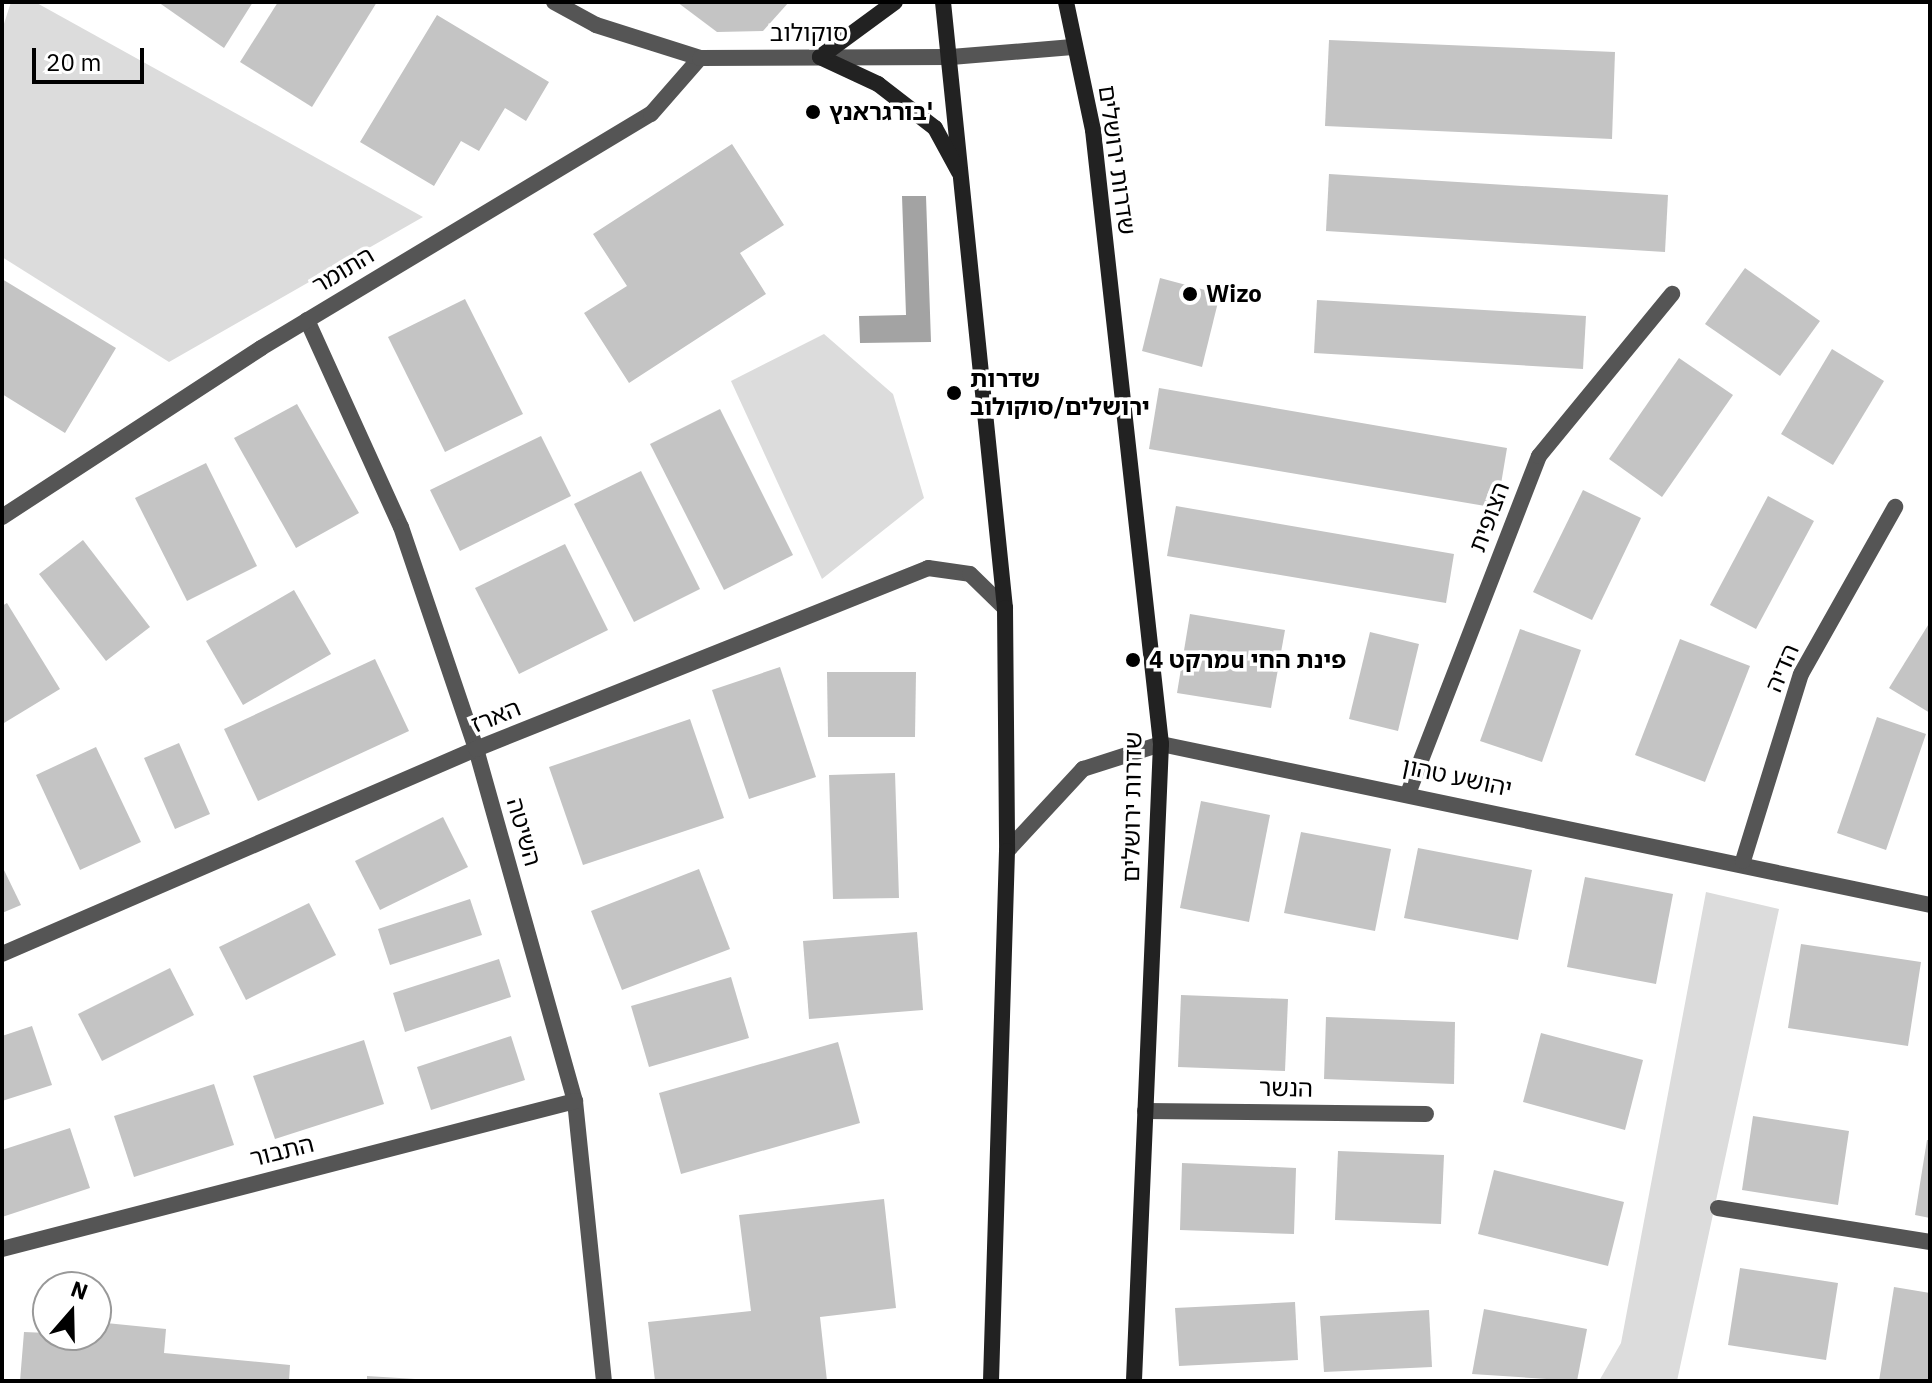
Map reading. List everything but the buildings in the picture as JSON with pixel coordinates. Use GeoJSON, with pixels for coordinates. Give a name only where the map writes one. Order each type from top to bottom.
{"type":"FeatureCollection","features":[{"type":"Feature","properties":{"kind":"main road"},"geometry":{"type":"LineString","coordinates":[[895,2],[820,57],[878,84],[935,128],[963,181]]}},
{"type":"Feature","properties":{"kind":"main road"},"geometry":{"type":"LineString","coordinates":[[943,2],[1005,608],[1007,851],[991,1381]]}},
{"type":"Feature","properties":{"kind":"main road","name":"שדרות ירושלים"},"geometry":{"type":"LineString","coordinates":[[1066,2],[1073,47],[1093,130],[1161,744],[1134,1381]]}},
{"type":"Feature","properties":{"kind":"street","name":"סוקולוב"},"geometry":{"type":"LineString","coordinates":[[554,2],[596,25],[700,58],[951,57],[1073,47]]}},
{"type":"Feature","properties":{"kind":"street","name":"התומר"},"geometry":{"type":"LineString","coordinates":[[2,517],[307,320],[651,114],[700,58]]}},
{"type":"Feature","properties":{"kind":"street","name":"הצופית"},"geometry":{"type":"LineString","coordinates":[[1409,791],[1539,456],[1672,294]]}},
{"type":"Feature","properties":{"kind":"street","name":"השיטה"},"geometry":{"type":"LineString","coordinates":[[307,320],[401,527],[476,749],[575,1101],[604,1381]]}},
{"type":"Feature","properties":{"kind":"street","name":"הדיה"},"geometry":{"type":"LineString","coordinates":[[1743,861],[1801,674],[1895,507]]}},
{"type":"Feature","properties":{"kind":"street","name":"הארז"},"geometry":{"type":"LineString","coordinates":[[2,954],[476,749],[928,568],[970,574],[1005,608]]}},
{"type":"Feature","properties":{"kind":"street","name":"יהושע טהון"},"geometry":{"type":"LineString","coordinates":[[1007,851],[1083,769],[1161,744],[1409,791],[1743,861],[1930,905]]}},
{"type":"Feature","properties":{"kind":"street","name":"התבור"},"geometry":{"type":"LineString","coordinates":[[2,1249],[575,1101]]}},
{"type":"Feature","properties":{"kind":"street","name":"הנשר"},"geometry":{"type":"LineString","coordinates":[[1145,1111],[1426,1114]]}},
{"type":"Feature","properties":{"kind":"street"},"geometry":{"type":"LineString","coordinates":[[1718,1208],[1930,1242]]}},
{"type":"Feature","properties":{"kind":"shaded area"},"geometry":{"type":"Polygon","coordinates":[[[11,2],[35,2],[423,217],[169,362],[2,257],[2,30],[11,2]]]}},
{"type":"Feature","properties":{"kind":"shaded area"},"geometry":{"type":"Polygon","coordinates":[[[902,196],[926,196],[931,342],[860,343],[859,316],[906,315],[902,196]]]}},
{"type":"Feature","properties":{"kind":"shaded area"},"geometry":{"type":"Polygon","coordinates":[[[824,334],[893,394],[924,498],[822,579],[731,381],[824,334]]]}},
{"type":"Feature","properties":{"kind":"shaded area"},"geometry":{"type":"Polygon","coordinates":[[[1706,892],[1779,909],[1677,1381],[1599,1381],[1621,1343],[1706,892]]]}},
{"type":"Feature","properties":{"kind":"place","name":"בורגראנץ'"},"geometry":{"type":"Point","coordinates":[813,112]}},
{"type":"Feature","properties":{"kind":"place","name":"Wizo"},"geometry":{"type":"Point","coordinates":[1190,294]}},
{"type":"Feature","properties":{"kind":"place","name":"שדרות ירושלים/סוקולוב"},"geometry":{"type":"Point","coordinates":[954,393]}},
{"type":"Feature","properties":{"kind":"place","name":"מרקט 4u פינת החי"},"geometry":{"type":"Point","coordinates":[1133,660]}}]}
